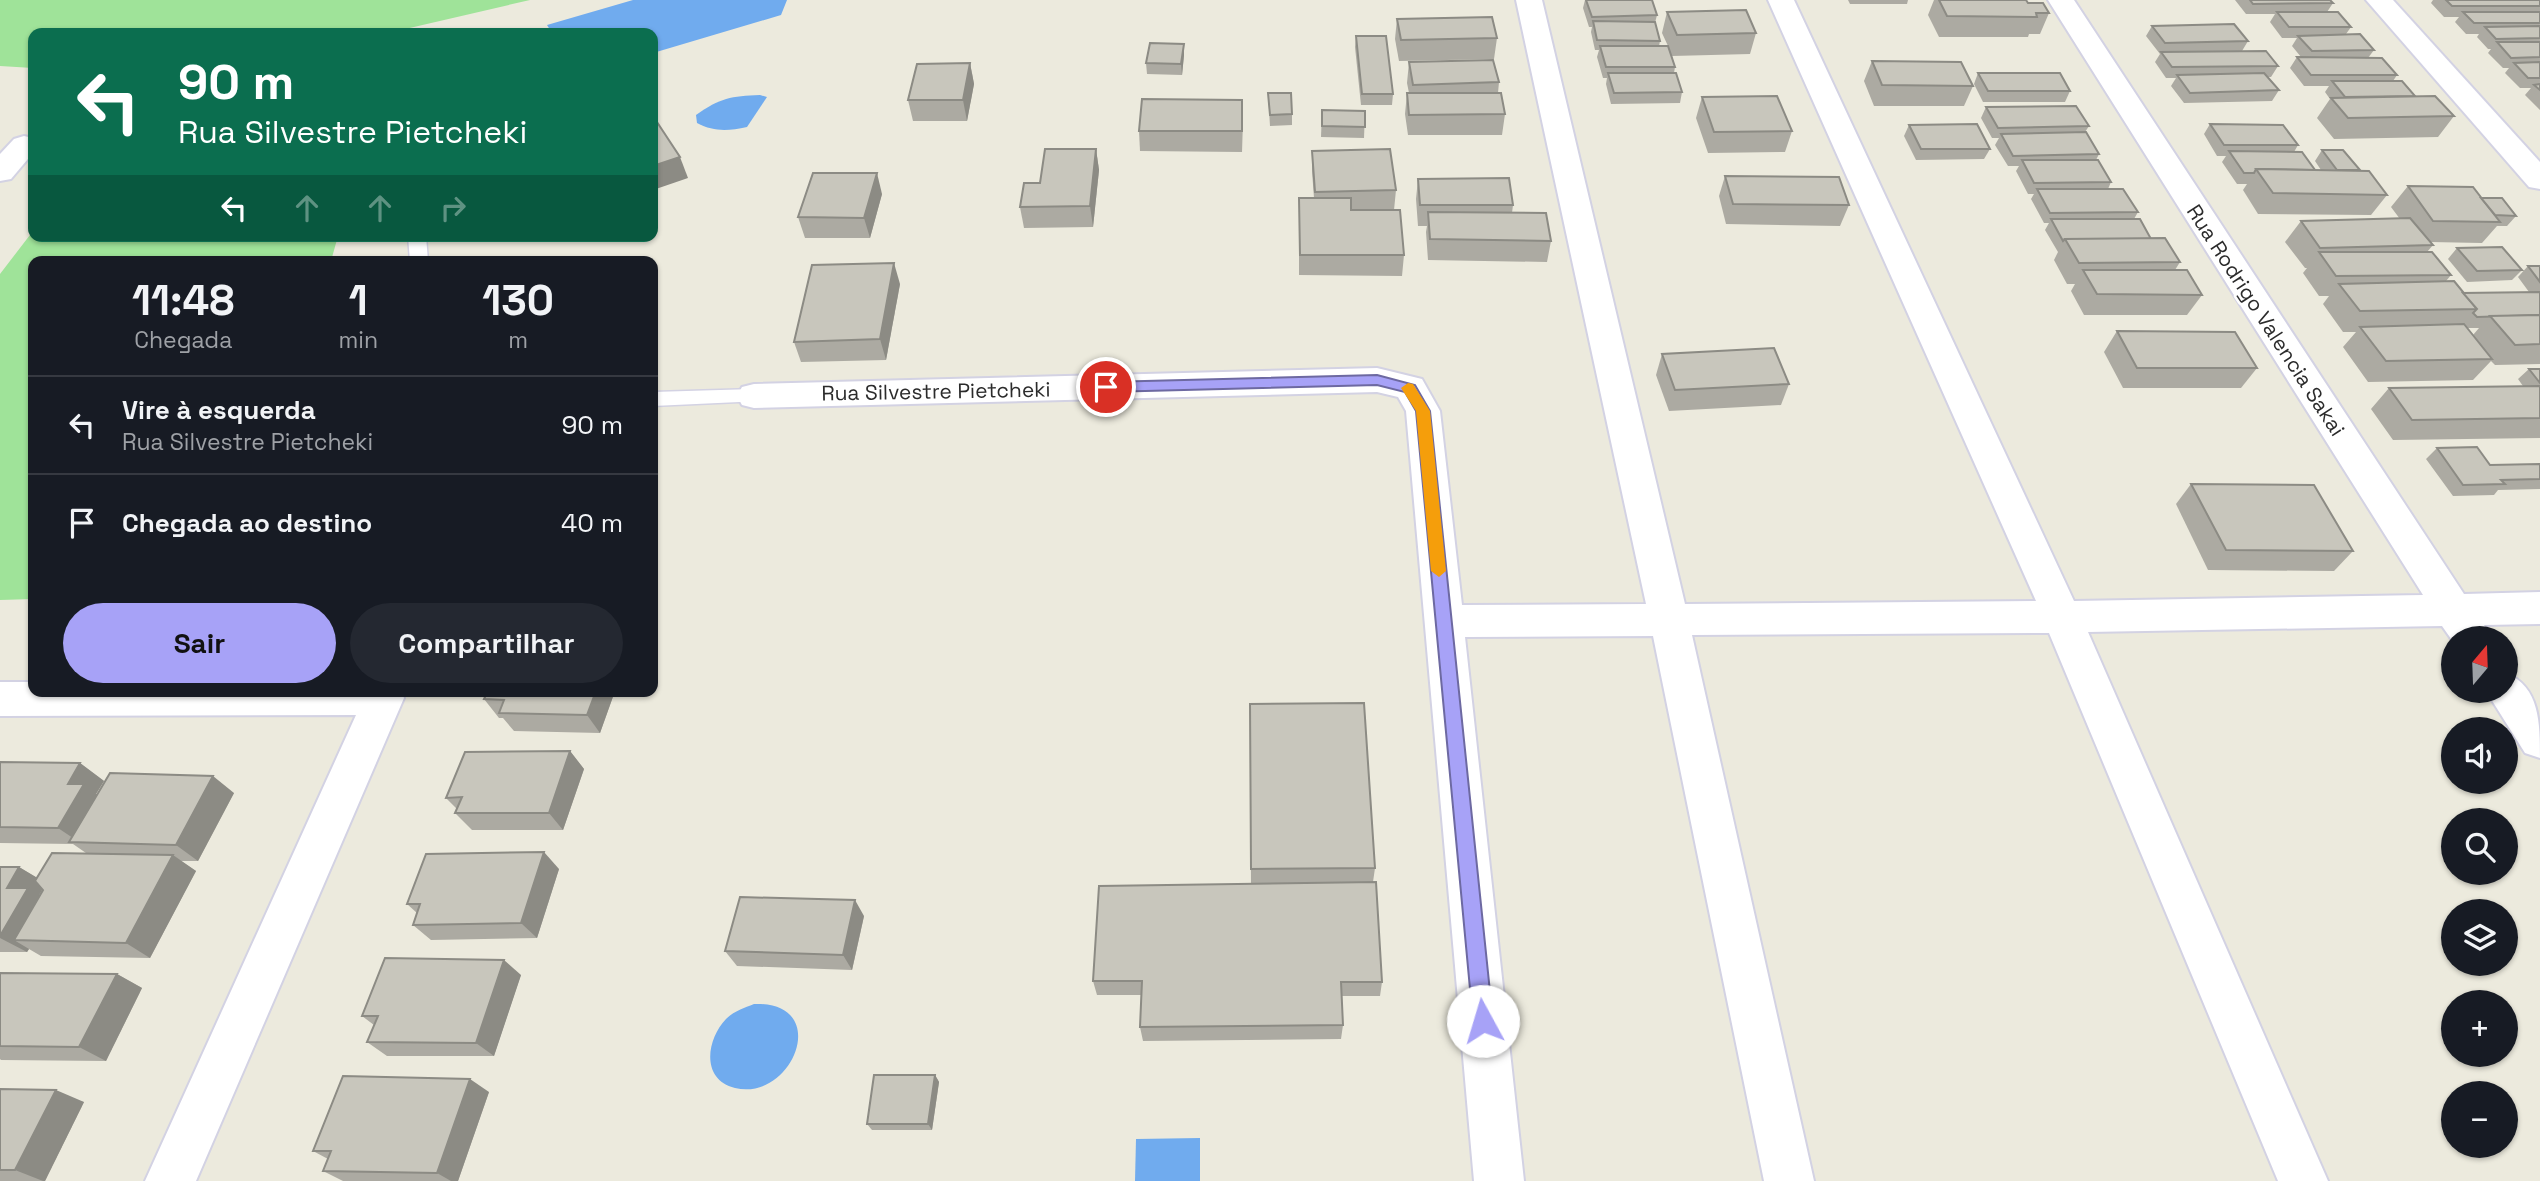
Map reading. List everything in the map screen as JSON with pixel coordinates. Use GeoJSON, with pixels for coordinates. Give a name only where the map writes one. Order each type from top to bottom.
{"type":"FeatureCollection","features":[{"type":"Feature","properties":{"kind":"street"},"geometry":{"type":"LineString","coordinates":[[1530,0],[1670,619],[1789,1181]]}},
{"type":"Feature","properties":{"kind":"street"},"geometry":{"type":"LineString","coordinates":[[1780,0],[2062,617],[2303,1181]]}},
{"type":"Feature","properties":{"kind":"street","name":"Rua Rodrigo Valencia Sakai"},"geometry":{"type":"LineString","coordinates":[[2061,0],[2462,623]]}},
{"type":"Feature","properties":{"kind":"street"},"geometry":{"type":"LineString","coordinates":[[2379,0],[2540,180]]}},
{"type":"Feature","properties":{"kind":"street"},"geometry":{"type":"LineString","coordinates":[[0,145],[23,145],[0,172]]}},
{"type":"Feature","properties":{"kind":"street","name":"Rua Silvestre Pietcheki"},"geometry":{"type":"LineString","coordinates":[[754,396],[1377,380],[1410,388],[1423,411],[1499,1181]]}},
{"type":"Feature","properties":{"kind":"street"},"geometry":{"type":"LineString","coordinates":[[1444,621],[2062,617],[2462,623],[2540,608]]}},
{"type":"Feature","properties":{"kind":"street"},"geometry":{"type":"LineString","coordinates":[[0,699],[193,697]]}},
{"type":"Feature","properties":{"kind":"street"},"geometry":{"type":"LineString","coordinates":[[170,1181],[385,697]]}},
{"type":"Feature","properties":{"kind":"street"},"geometry":{"type":"LineString","coordinates":[[2516,704],[2540,740]]}},
{"type":"Feature","properties":{"kind":"lane"},"geometry":{"type":"LineString","coordinates":[[658,399],[754,396]]}},
{"type":"Feature","properties":{"kind":"green space"},"geometry":{"type":"Polygon","coordinates":[[[0,0],[530,0],[410,28],[28,28],[28,68],[0,66],[0,0]]]}},
{"type":"Feature","properties":{"kind":"green space"},"geometry":{"type":"Polygon","coordinates":[[[28,238],[28,242],[336,242],[332,256],[28,256],[28,599],[0,600],[0,274],[28,238]]]}},
{"type":"Feature","properties":{"kind":"water"},"geometry":{"type":"Polygon","coordinates":[[[633,0],[787,0],[781,15],[658,52],[658,28],[549,28],[547,25],[633,0]]]}},
{"type":"Feature","properties":{"kind":"water"},"geometry":{"type":"Polygon","coordinates":[[[760,95],[767,97],[747,127],[721,130],[697,123],[696,115],[719,101],[760,95]]]}},
{"type":"Feature","properties":{"kind":"water"},"geometry":{"type":"Polygon","coordinates":[[[754,1004],[778,1007],[793,1018],[798,1033],[796,1050],[787,1067],[774,1080],[756,1088],[735,1088],[716,1077],[710,1058],[711,1048],[726,1019],[754,1004]]]}},
{"type":"Feature","properties":{"kind":"water"},"geometry":{"type":"Polygon","coordinates":[[[1200,1138],[1200,1181],[1135,1181],[1136,1139],[1200,1138]]]}},
{"type":"Feature","properties":{"kind":"building"},"geometry":{"type":"Polygon","coordinates":[[[1586,0],[1652,0],[1657,15],[1592,17],[1586,0]]]}},
{"type":"Feature","properties":{"kind":"building"},"geometry":{"type":"Polygon","coordinates":[[[1939,0],[2026,0],[2028,3],[2043,3],[2049,13],[2036,13],[2037,17],[1947,16],[1939,0]]]}},
{"type":"Feature","properties":{"kind":"building"},"geometry":{"type":"Polygon","coordinates":[[[2250,0],[2330,0],[2333,3],[2253,4],[2250,0]]]}},
{"type":"Feature","properties":{"kind":"building"},"geometry":{"type":"Polygon","coordinates":[[[2446,0],[2540,0],[2540,6],[2452,6],[2446,0]]]}},
{"type":"Feature","properties":{"kind":"building"},"geometry":{"type":"Polygon","coordinates":[[[1746,10],[1756,33],[1677,35],[1667,12],[1746,10]]]}},
{"type":"Feature","properties":{"kind":"building"},"geometry":{"type":"Polygon","coordinates":[[[2277,12],[2338,12],[2351,27],[2289,27],[2277,12]]]}},
{"type":"Feature","properties":{"kind":"building"},"geometry":{"type":"Polygon","coordinates":[[[2463,12],[2540,12],[2540,23],[2474,23],[2463,12]]]}},
{"type":"Feature","properties":{"kind":"building"},"geometry":{"type":"Polygon","coordinates":[[[1492,17],[1497,38],[1401,40],[1397,19],[1492,17]]]}},
{"type":"Feature","properties":{"kind":"building"},"geometry":{"type":"Polygon","coordinates":[[[1593,21],[1655,22],[1660,41],[1597,40],[1593,21]]]}},
{"type":"Feature","properties":{"kind":"building"},"geometry":{"type":"Polygon","coordinates":[[[2234,24],[2248,41],[2165,43],[2152,26],[2234,24]]]}},
{"type":"Feature","properties":{"kind":"building"},"geometry":{"type":"Polygon","coordinates":[[[2540,26],[2540,38],[2496,39],[2485,27],[2540,26]]]}},
{"type":"Feature","properties":{"kind":"building"},"geometry":{"type":"Polygon","coordinates":[[[2360,34],[2374,50],[2312,51],[2298,36],[2360,34]]]}},
{"type":"Feature","properties":{"kind":"building"},"geometry":{"type":"Polygon","coordinates":[[[1356,36],[1386,36],[1393,94],[1362,94],[1356,36]]]}},
{"type":"Feature","properties":{"kind":"building"},"geometry":{"type":"Polygon","coordinates":[[[2497,42],[2540,42],[2540,57],[2511,58],[2497,42]]]}},
{"type":"Feature","properties":{"kind":"building"},"geometry":{"type":"Polygon","coordinates":[[[1150,43],[1184,44],[1181,64],[1146,63],[1150,43]]]}},
{"type":"Feature","properties":{"kind":"building"},"geometry":{"type":"Polygon","coordinates":[[[1600,46],[1668,46],[1675,67],[1606,67],[1600,46]]]}},
{"type":"Feature","properties":{"kind":"building"},"geometry":{"type":"Polygon","coordinates":[[[2266,51],[2278,66],[2172,67],[2161,52],[2266,51]]]}},
{"type":"Feature","properties":{"kind":"building"},"geometry":{"type":"Polygon","coordinates":[[[2297,57],[2382,58],[2397,75],[2311,75],[2297,57]]]}},
{"type":"Feature","properties":{"kind":"building"},"geometry":{"type":"Polygon","coordinates":[[[1493,60],[1499,82],[1413,85],[1409,62],[1493,60]]]}},
{"type":"Feature","properties":{"kind":"building"},"geometry":{"type":"Polygon","coordinates":[[[1872,61],[1961,62],[1973,86],[1882,85],[1872,61]]]}},
{"type":"Feature","properties":{"kind":"building"},"geometry":{"type":"Polygon","coordinates":[[[2540,62],[2540,78],[2528,78],[2514,63],[2540,62]]]}},
{"type":"Feature","properties":{"kind":"building"},"geometry":{"type":"Polygon","coordinates":[[[970,63],[963,100],[908,100],[917,64],[970,63]]]}},
{"type":"Feature","properties":{"kind":"building"},"geometry":{"type":"Polygon","coordinates":[[[1608,73],[1676,73],[1682,92],[1614,93],[1608,73]]]}},
{"type":"Feature","properties":{"kind":"building"},"geometry":{"type":"Polygon","coordinates":[[[1978,73],[2060,73],[2070,91],[1988,91],[1978,73]]]}},
{"type":"Feature","properties":{"kind":"building"},"geometry":{"type":"Polygon","coordinates":[[[2264,73],[2279,90],[2190,93],[2177,75],[2264,73]]]}},
{"type":"Feature","properties":{"kind":"building"},"geometry":{"type":"Polygon","coordinates":[[[2332,81],[2402,81],[2415,96],[2345,97],[2332,81]]]}},
{"type":"Feature","properties":{"kind":"building"},"geometry":{"type":"Polygon","coordinates":[[[1268,93],[1291,93],[1292,114],[1270,115],[1268,93]]]}},
{"type":"Feature","properties":{"kind":"building"},"geometry":{"type":"Polygon","coordinates":[[[1407,93],[1501,93],[1505,114],[1409,115],[1407,93]]]}},
{"type":"Feature","properties":{"kind":"building"},"geometry":{"type":"Polygon","coordinates":[[[1777,96],[1792,131],[1714,132],[1702,97],[1777,96]]]}},
{"type":"Feature","properties":{"kind":"building"},"geometry":{"type":"Polygon","coordinates":[[[2435,96],[2454,116],[2348,118],[2331,98],[2435,96]]]}},
{"type":"Feature","properties":{"kind":"building"},"geometry":{"type":"Polygon","coordinates":[[[1142,99],[1242,100],[1242,131],[1139,131],[1142,99]]]}},
{"type":"Feature","properties":{"kind":"building"},"geometry":{"type":"Polygon","coordinates":[[[2076,106],[2089,126],[1998,128],[1986,107],[2076,106]]]}},
{"type":"Feature","properties":{"kind":"building"},"geometry":{"type":"Polygon","coordinates":[[[1322,110],[1365,111],[1365,127],[1322,126],[1322,110]]]}},
{"type":"Feature","properties":{"kind":"building"},"geometry":{"type":"Polygon","coordinates":[[[658,124],[680,157],[658,164],[658,124]]]}},
{"type":"Feature","properties":{"kind":"building"},"geometry":{"type":"Polygon","coordinates":[[[1977,124],[1990,149],[1921,149],[1909,125],[1977,124]]]}},
{"type":"Feature","properties":{"kind":"building"},"geometry":{"type":"Polygon","coordinates":[[[2210,124],[2283,125],[2298,145],[2224,145],[2210,124]]]}},
{"type":"Feature","properties":{"kind":"building"},"geometry":{"type":"Polygon","coordinates":[[[2086,132],[2099,154],[2013,156],[2001,134],[2086,132]]]}},
{"type":"Feature","properties":{"kind":"building"},"geometry":{"type":"Polygon","coordinates":[[[1045,149],[1096,149],[1090,206],[1020,207],[1024,183],[1040,183],[1045,149]]]}},
{"type":"Feature","properties":{"kind":"building"},"geometry":{"type":"Polygon","coordinates":[[[1390,149],[1396,190],[1315,192],[1312,151],[1390,149]]]}},
{"type":"Feature","properties":{"kind":"building"},"geometry":{"type":"Polygon","coordinates":[[[2322,150],[2343,150],[2360,170],[2337,170],[2322,150]]]}},
{"type":"Feature","properties":{"kind":"building"},"geometry":{"type":"Polygon","coordinates":[[[2229,151],[2302,152],[2315,170],[2256,169],[2254,173],[2244,173],[2229,151]]]}},
{"type":"Feature","properties":{"kind":"building"},"geometry":{"type":"Polygon","coordinates":[[[2022,160],[2098,160],[2111,182],[2034,183],[2022,160]]]}},
{"type":"Feature","properties":{"kind":"building"},"geometry":{"type":"Polygon","coordinates":[[[2256,169],[2369,171],[2387,195],[2273,193],[2256,169]]]}},
{"type":"Feature","properties":{"kind":"building"},"geometry":{"type":"Polygon","coordinates":[[[813,173],[877,173],[864,218],[798,217],[813,173]]]}},
{"type":"Feature","properties":{"kind":"building"},"geometry":{"type":"Polygon","coordinates":[[[1725,176],[1839,177],[1849,205],[1733,204],[1725,176]]]}},
{"type":"Feature","properties":{"kind":"building"},"geometry":{"type":"Polygon","coordinates":[[[1509,178],[1513,205],[1420,205],[1418,179],[1509,178]]]}},
{"type":"Feature","properties":{"kind":"building"},"geometry":{"type":"Polygon","coordinates":[[[2408,186],[2473,187],[2500,222],[2433,221],[2408,186]]]}},
{"type":"Feature","properties":{"kind":"building"},"geometry":{"type":"Polygon","coordinates":[[[2037,189],[2123,189],[2138,212],[2050,213],[2037,189]]]}},
{"type":"Feature","properties":{"kind":"building"},"geometry":{"type":"Polygon","coordinates":[[[1299,198],[1351,198],[1351,210],[1400,210],[1404,255],[1300,255],[1299,198]]]}},
{"type":"Feature","properties":{"kind":"building"},"geometry":{"type":"Polygon","coordinates":[[[2481,198],[2502,198],[2516,216],[2495,215],[2481,198]]]}},
{"type":"Feature","properties":{"kind":"building"},"geometry":{"type":"Polygon","coordinates":[[[1428,212],[1546,213],[1551,241],[1430,239],[1428,212]]]}},
{"type":"Feature","properties":{"kind":"building"},"geometry":{"type":"Polygon","coordinates":[[[2410,218],[2433,245],[2320,248],[2301,221],[2410,218]]]}},
{"type":"Feature","properties":{"kind":"building"},"geometry":{"type":"Polygon","coordinates":[[[2051,219],[2140,219],[2151,239],[2063,241],[2051,219]]]}},
{"type":"Feature","properties":{"kind":"building"},"geometry":{"type":"Polygon","coordinates":[[[2165,238],[2180,262],[2079,263],[2065,239],[2165,238]]]}},
{"type":"Feature","properties":{"kind":"building"},"geometry":{"type":"Polygon","coordinates":[[[2502,247],[2522,270],[2477,271],[2457,248],[2502,247]]]}},
{"type":"Feature","properties":{"kind":"building"},"geometry":{"type":"Polygon","coordinates":[[[2319,252],[2432,252],[2451,275],[2336,276],[2319,252]]]}},
{"type":"Feature","properties":{"kind":"building"},"geometry":{"type":"Polygon","coordinates":[[[894,263],[880,339],[794,342],[812,265],[894,263]]]}},
{"type":"Feature","properties":{"kind":"building"},"geometry":{"type":"Polygon","coordinates":[[[2528,266],[2540,266],[2540,282],[2528,266]]]}},
{"type":"Feature","properties":{"kind":"building"},"geometry":{"type":"Polygon","coordinates":[[[2083,270],[2187,270],[2202,295],[2097,294],[2083,270]]]}},
{"type":"Feature","properties":{"kind":"building"},"geometry":{"type":"Polygon","coordinates":[[[2454,281],[2477,309],[2360,311],[2339,284],[2454,281]]]}},
{"type":"Feature","properties":{"kind":"building"},"geometry":{"type":"Polygon","coordinates":[[[2540,292],[2540,315],[2477,317],[2473,313],[2477,309],[2463,293],[2540,292]]]}},
{"type":"Feature","properties":{"kind":"building"},"geometry":{"type":"Polygon","coordinates":[[[2540,315],[2540,344],[2515,345],[2490,316],[2540,315]]]}},
{"type":"Feature","properties":{"kind":"building"},"geometry":{"type":"Polygon","coordinates":[[[2464,324],[2492,359],[2386,361],[2360,327],[2464,324]]]}},
{"type":"Feature","properties":{"kind":"building"},"geometry":{"type":"Polygon","coordinates":[[[2117,331],[2235,332],[2257,368],[2137,368],[2117,331]]]}},
{"type":"Feature","properties":{"kind":"building"},"geometry":{"type":"Polygon","coordinates":[[[1774,348],[1789,384],[1675,390],[1662,354],[1774,348]]]}},
{"type":"Feature","properties":{"kind":"building"},"geometry":{"type":"Polygon","coordinates":[[[2529,369],[2540,369],[2540,383],[2529,369]]]}},
{"type":"Feature","properties":{"kind":"building"},"geometry":{"type":"Polygon","coordinates":[[[2540,386],[2540,418],[2412,420],[2389,388],[2540,386]]]}},
{"type":"Feature","properties":{"kind":"building"},"geometry":{"type":"Polygon","coordinates":[[[2477,447],[2490,465],[2540,464],[2540,479],[2501,480],[2505,484],[2463,485],[2437,448],[2477,447]]]}},
{"type":"Feature","properties":{"kind":"building"},"geometry":{"type":"Polygon","coordinates":[[[2191,484],[2314,485],[2353,551],[2226,550],[2191,484]]]}},
{"type":"Feature","properties":{"kind":"building"},"geometry":{"type":"Polygon","coordinates":[[[594,697],[587,715],[499,713],[504,700],[484,699],[594,697]]]}},
{"type":"Feature","properties":{"kind":"building"},"geometry":{"type":"Polygon","coordinates":[[[1364,703],[1375,868],[1251,869],[1250,704],[1364,703]]]}},
{"type":"Feature","properties":{"kind":"building"},"geometry":{"type":"Polygon","coordinates":[[[570,751],[549,813],[455,813],[462,797],[446,798],[465,752],[570,751]]]}},
{"type":"Feature","properties":{"kind":"building"},"geometry":{"type":"Polygon","coordinates":[[[0,762],[80,763],[68,784],[84,784],[58,828],[0,827],[0,762]]]}},
{"type":"Feature","properties":{"kind":"building"},"geometry":{"type":"Polygon","coordinates":[[[110,773],[213,776],[176,845],[69,842],[110,773]]]}},
{"type":"Feature","properties":{"kind":"building"},"geometry":{"type":"Polygon","coordinates":[[[544,852],[521,923],[413,925],[420,904],[407,904],[426,854],[544,852]]]}},
{"type":"Feature","properties":{"kind":"building"},"geometry":{"type":"Polygon","coordinates":[[[52,853],[173,855],[126,943],[14,940],[43,890],[35,881],[52,853]]]}},
{"type":"Feature","properties":{"kind":"building"},"geometry":{"type":"Polygon","coordinates":[[[0,867],[19,867],[7,888],[28,888],[0,936],[0,867]]]}},
{"type":"Feature","properties":{"kind":"building"},"geometry":{"type":"Polygon","coordinates":[[[1376,882],[1382,982],[1341,982],[1343,1025],[1140,1027],[1142,981],[1093,981],[1099,886],[1376,882]]]}},
{"type":"Feature","properties":{"kind":"building"},"geometry":{"type":"Polygon","coordinates":[[[740,897],[855,900],[843,955],[725,951],[740,897]]]}},
{"type":"Feature","properties":{"kind":"building"},"geometry":{"type":"Polygon","coordinates":[[[385,958],[504,960],[476,1043],[367,1042],[378,1016],[362,1016],[385,958]]]}},
{"type":"Feature","properties":{"kind":"building"},"geometry":{"type":"Polygon","coordinates":[[[0,973],[117,974],[79,1047],[0,1046],[0,973]]]}},
{"type":"Feature","properties":{"kind":"building"},"geometry":{"type":"Polygon","coordinates":[[[874,1075],[935,1075],[928,1124],[867,1124],[874,1075]]]}},
{"type":"Feature","properties":{"kind":"building"},"geometry":{"type":"Polygon","coordinates":[[[343,1076],[470,1079],[437,1173],[323,1171],[331,1151],[313,1151],[343,1076]]]}},
{"type":"Feature","properties":{"kind":"building"},"geometry":{"type":"Polygon","coordinates":[[[0,1089],[56,1090],[15,1170],[0,1170],[0,1089]]]}},
{"type":"Feature","properties":{"kind":"slow traffic"},"geometry":{"type":"LineString","coordinates":[[1408,388],[1423,411],[1439,571]]}},
{"type":"Feature","properties":{"kind":"route"},"geometry":{"type":"LineString","coordinates":[[1106,387],[1377,380],[1410,388],[1423,411],[1483,1021]]}}]}
